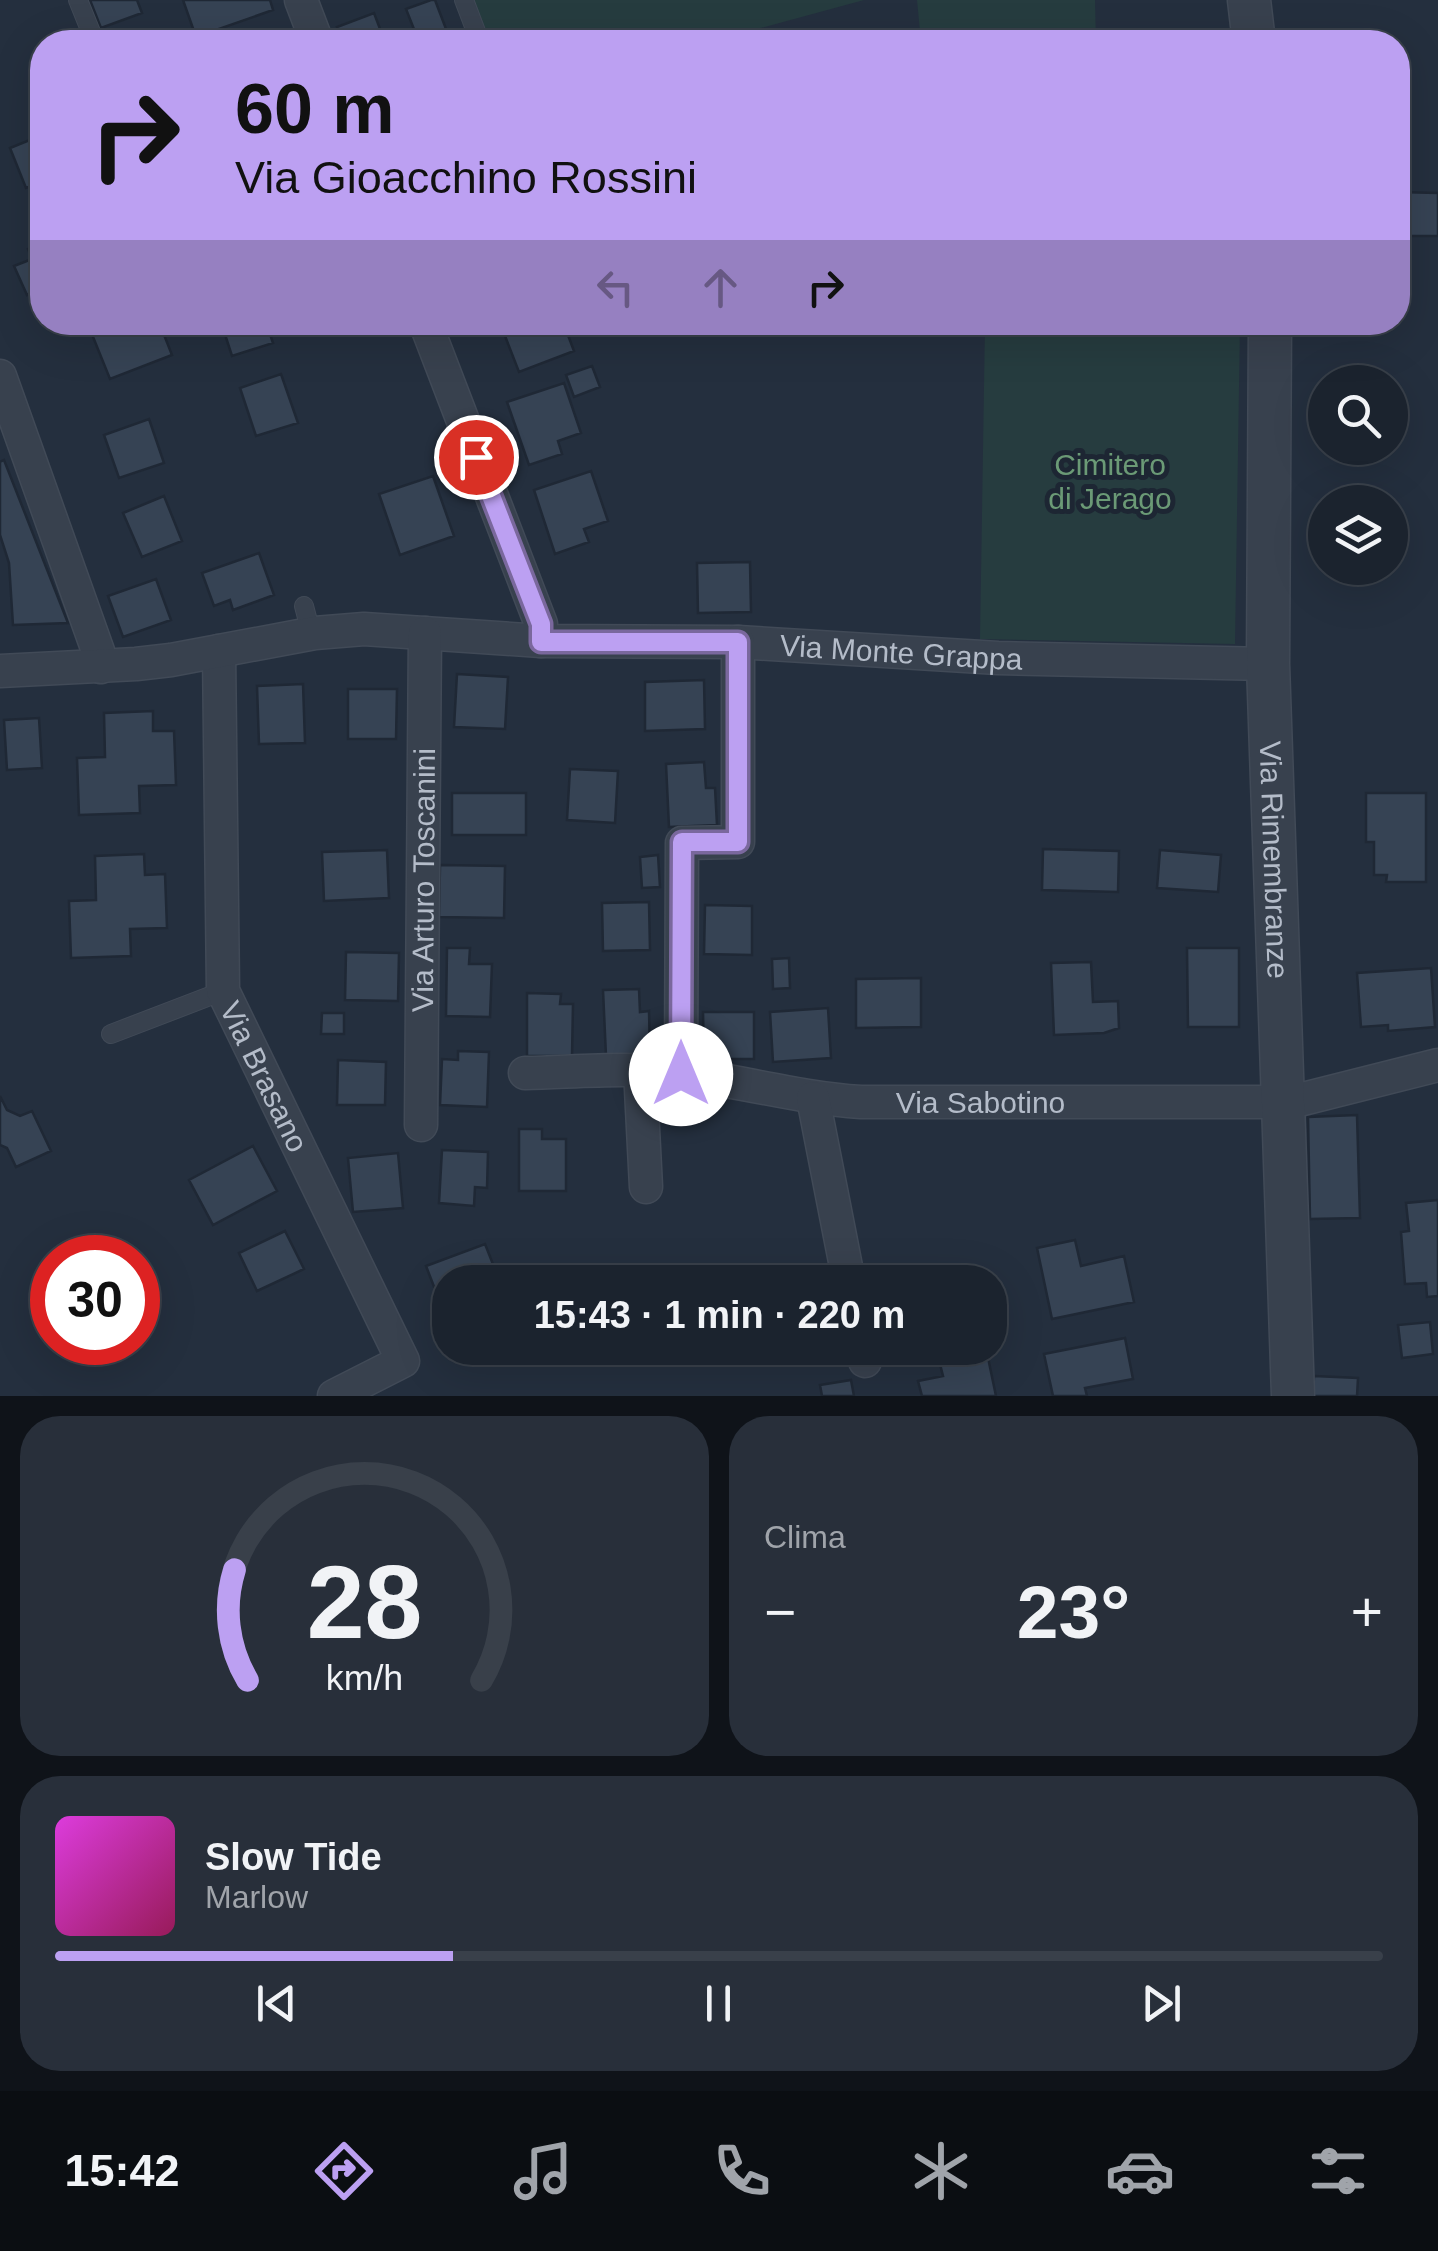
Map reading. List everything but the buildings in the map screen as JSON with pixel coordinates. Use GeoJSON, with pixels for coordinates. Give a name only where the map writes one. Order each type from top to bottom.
{"type":"FeatureCollection","features":[{"type":"Feature","properties":{"kind":"street"},"geometry":{"type":"LineString","coordinates":[[301,0],[312,30]]}},
{"type":"Feature","properties":{"kind":"street"},"geometry":{"type":"LineString","coordinates":[[1249,0],[1253,30]]}},
{"type":"Feature","properties":{"kind":"street"},"geometry":{"type":"LineString","coordinates":[[430,335],[541,624],[541,642]]}},
{"type":"Feature","properties":{"kind":"street","name":"Via Rimembranze"},"geometry":{"type":"LineString","coordinates":[[1270,335],[1268,664],[1293,1396]]}},
{"type":"Feature","properties":{"kind":"street"},"geometry":{"type":"LineString","coordinates":[[0,376],[101,667]]}},
{"type":"Feature","properties":{"kind":"street","name":"Via Monte Grappa"},"geometry":{"type":"LineString","coordinates":[[0,671],[171,660],[219,650],[307,620],[364,629],[541,642],[738,642],[998,658],[1268,664]]}},
{"type":"Feature","properties":{"kind":"street","name":"Via Arturo Toscanini"},"geometry":{"type":"LineString","coordinates":[[421,1125],[426,633]]}},
{"type":"Feature","properties":{"kind":"street"},"geometry":{"type":"LineString","coordinates":[[681,1074],[682,842],[738,842],[738,642]]}},
{"type":"Feature","properties":{"kind":"street","name":"Via Brasano"},"geometry":{"type":"LineString","coordinates":[[219,650],[223,991],[404,1361],[334,1396]]}},
{"type":"Feature","properties":{"kind":"street","name":"Via Sabotino"},"geometry":{"type":"LineString","coordinates":[[524,1073],[640,1070],[860,1102],[1283,1101],[1438,1065]]}},
{"type":"Feature","properties":{"kind":"street"},"geometry":{"type":"LineString","coordinates":[[640,1070],[646,1188]]}},
{"type":"Feature","properties":{"kind":"street"},"geometry":{"type":"LineString","coordinates":[[814,1098],[847,1265]]}},
{"type":"Feature","properties":{"kind":"lane"},"geometry":{"type":"LineString","coordinates":[[78,0],[90,30]]}},
{"type":"Feature","properties":{"kind":"lane"},"geometry":{"type":"LineString","coordinates":[[464,0],[475,30]]}},
{"type":"Feature","properties":{"kind":"lane"},"geometry":{"type":"LineString","coordinates":[[112,1034],[223,991]]}},
{"type":"Feature","properties":{"kind":"green space"},"geometry":{"type":"Polygon","coordinates":[[[472,0],[864,0],[753,30],[483,30],[472,0]]]}},
{"type":"Feature","properties":{"kind":"green space"},"geometry":{"type":"Polygon","coordinates":[[[917,0],[1095,0],[1096,30],[920,30],[917,0]]]}},
{"type":"Feature","properties":{"kind":"green space","name":"Cimitero di Jerago"},"geometry":{"type":"Polygon","coordinates":[[[985,335],[1240,335],[1235,644],[980,639],[985,335]]]}},
{"type":"Feature","properties":{"kind":"route"},"geometry":{"type":"LineString","coordinates":[[476,457],[541,624],[541,642],[738,642],[738,842],[682,842],[681,1074]]}}]}
